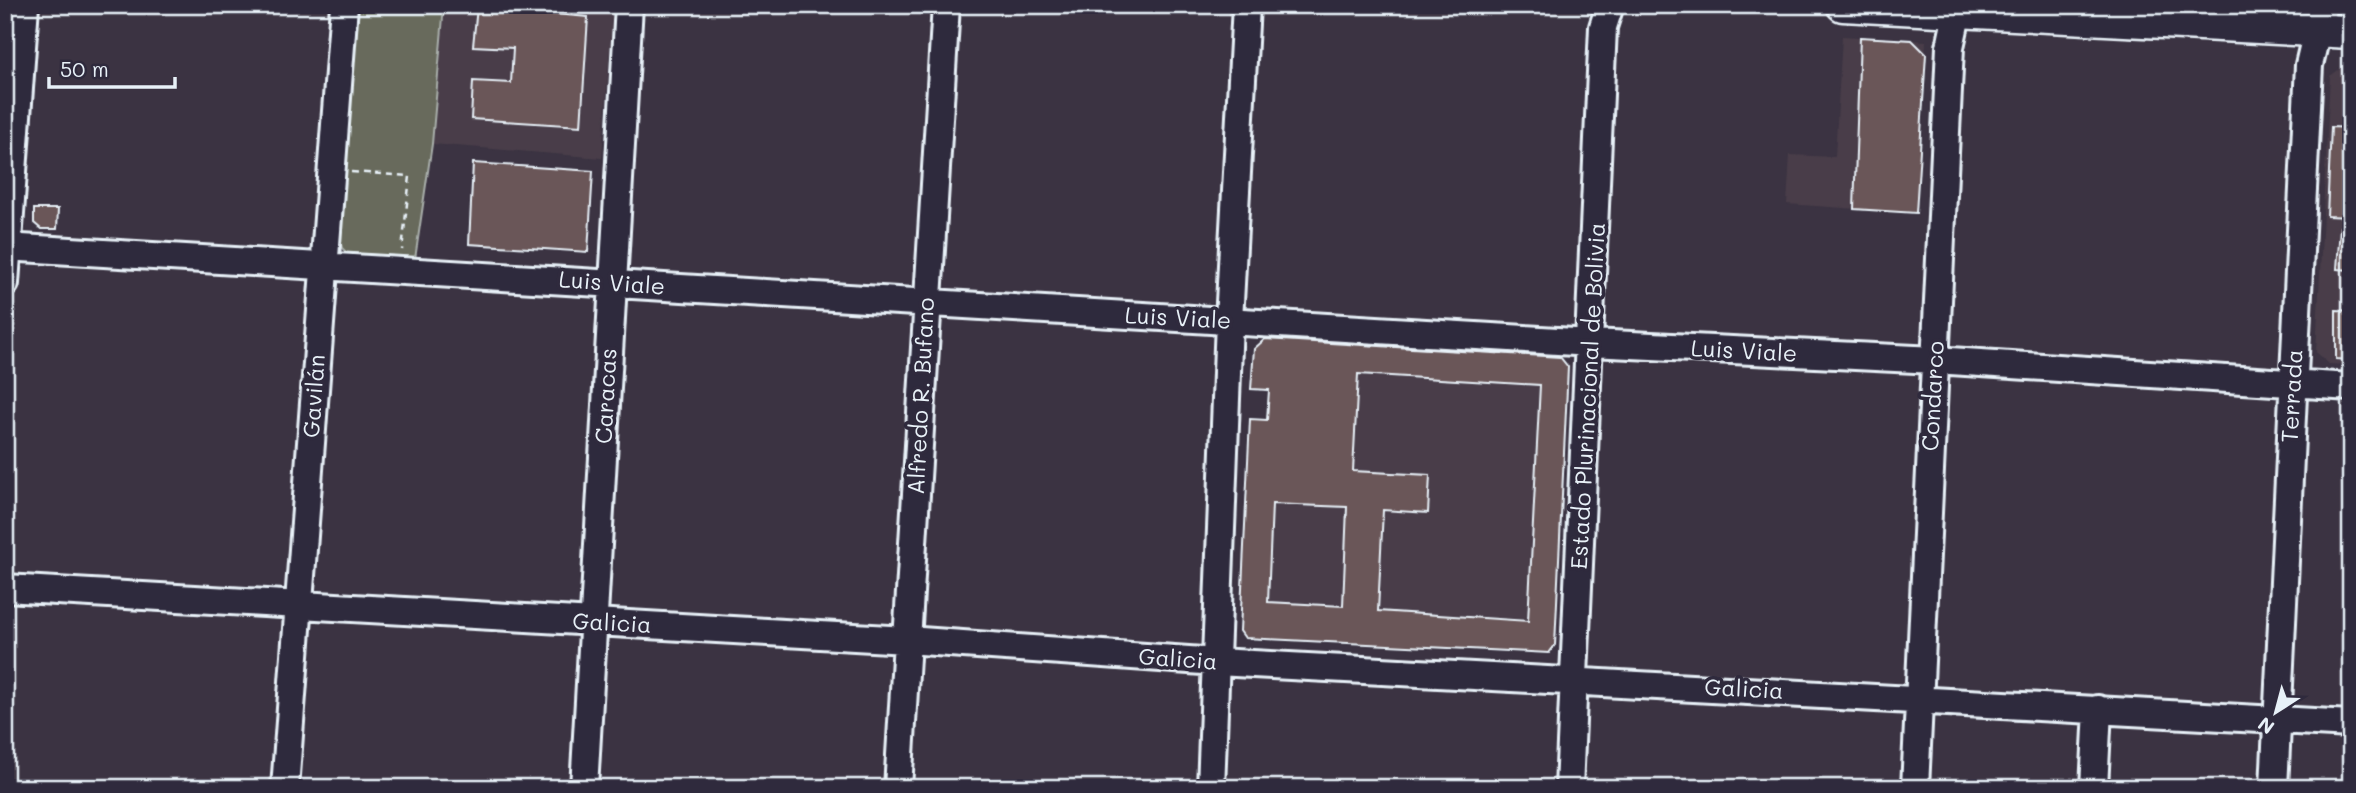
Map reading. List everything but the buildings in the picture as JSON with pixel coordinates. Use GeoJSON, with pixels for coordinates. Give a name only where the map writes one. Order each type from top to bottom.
{"type":"FeatureCollection","features":[{"type":"Feature","properties":{"kind":"main road"},"geometry":{"type":"LineString","coordinates":[[1843,5],[2319,17],[2351,32]]}},
{"type":"Feature","properties":{"kind":"street","name":"Gavilán"},"geometry":{"type":"LineString","coordinates":[[285,788],[344,5]]}},
{"type":"Feature","properties":{"kind":"street","name":"Caracas"},"geometry":{"type":"LineString","coordinates":[[584,788],[629,5]]}},
{"type":"Feature","properties":{"kind":"street","name":"Alfredo R. Bufano"},"geometry":{"type":"LineString","coordinates":[[898,788],[946,5]]}},
{"type":"Feature","properties":{"kind":"street"},"geometry":{"type":"LineString","coordinates":[[1211,788],[1229,321],[1246,5]]}},
{"type":"Feature","properties":{"kind":"street","name":"Estado Plurinacional de Bolivia"},"geometry":{"type":"LineString","coordinates":[[1569,788],[1591,344],[1603,27],[1610,5]]}},
{"type":"Feature","properties":{"kind":"street","name":"Condarco"},"geometry":{"type":"LineString","coordinates":[[1915,788],[1950,47],[1958,9]]}},
{"type":"Feature","properties":{"kind":"street","name":"Terrada"},"geometry":{"type":"LineString","coordinates":[[2274,788],[2308,65],[2319,17]]}},
{"type":"Feature","properties":{"kind":"street"},"geometry":{"type":"LineString","coordinates":[[5,283],[18,19]]}},
{"type":"Feature","properties":{"kind":"street","name":"Luis Viale"},"geometry":{"type":"LineString","coordinates":[[6,247],[1591,344],[1935,360],[2351,387]]}},
{"type":"Feature","properties":{"kind":"street","name":"Galicia"},"geometry":{"type":"LineString","coordinates":[[5,588],[907,640],[1217,662],[2351,724]]}},
{"type":"Feature","properties":{"kind":"street"},"geometry":{"type":"LineString","coordinates":[[2094,788],[2098,709]]}},
{"type":"Feature","properties":{"kind":"path"},"geometry":{"type":"LineString","coordinates":[[332,170],[410,176],[400,270]]}},
{"type":"Feature","properties":{"kind":"shaded area"},"geometry":{"type":"Polygon","coordinates":[[[444,5],[510,9],[511,5],[613,7],[602,158],[432,144],[444,5]]]}},
{"type":"Feature","properties":{"kind":"shaded area"},"geometry":{"type":"Polygon","coordinates":[[[1842,36],[1926,41],[1916,213],[1787,204],[1790,155],[1835,157],[1842,36]]]}},
{"type":"Feature","properties":{"kind":"shaded area"},"geometry":{"type":"Polygon","coordinates":[[[2341,68],[2351,68],[2351,365],[2329,364],[2316,352],[2330,76],[2341,68]]]}},
{"type":"Feature","properties":{"kind":"shaded area"},"geometry":{"type":"Polygon","coordinates":[[[1358,374],[1540,385],[1527,652],[1245,638],[1240,631],[1250,419],[1356,424],[1358,374]]]}},
{"type":"Feature","properties":{"kind":"green space"},"geometry":{"type":"Polygon","coordinates":[[[357,5],[444,5],[432,144],[415,259],[348,254],[342,248],[339,237],[357,5]]]}}]}
